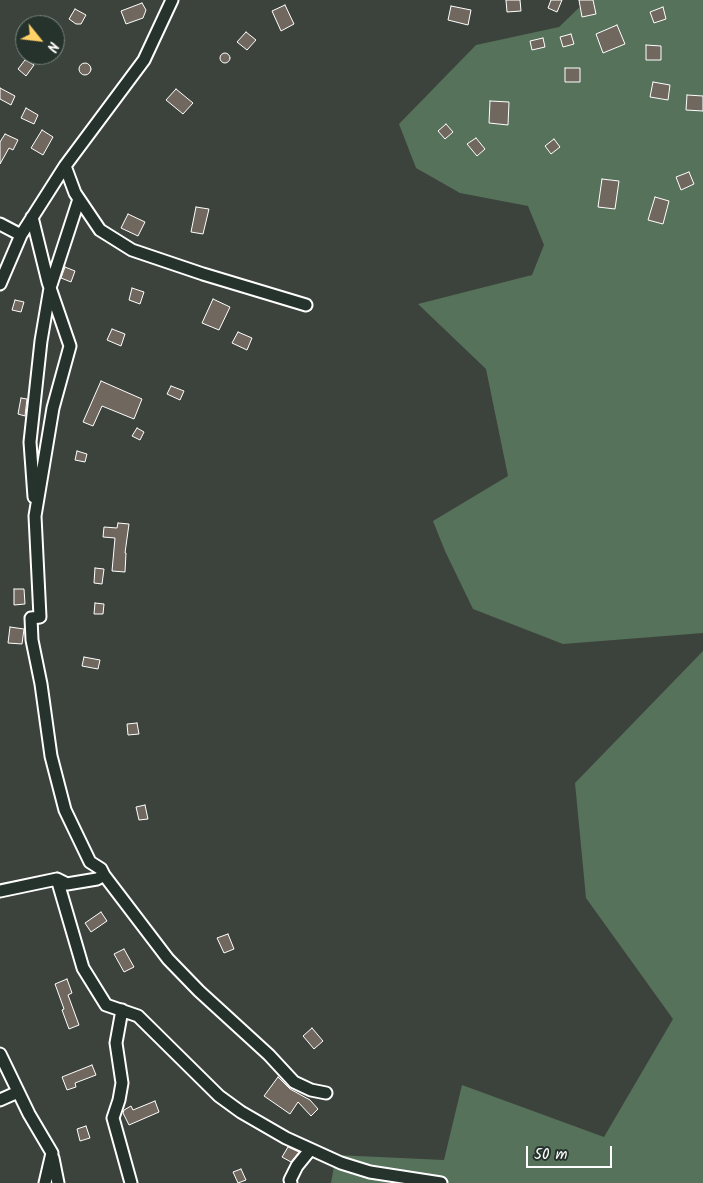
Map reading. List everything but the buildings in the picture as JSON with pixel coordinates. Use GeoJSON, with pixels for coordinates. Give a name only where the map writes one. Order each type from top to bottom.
{"type":"FeatureCollection","features":[{"type":"Feature","properties":{"kind":"street"},"geometry":{"type":"LineString","coordinates":[[0,284],[21,235],[65,166],[144,60],[172,0]]}},
{"type":"Feature","properties":{"kind":"street"},"geometry":{"type":"LineString","coordinates":[[65,166],[79,198],[100,230],[132,250],[306,306]]}},
{"type":"Feature","properties":{"kind":"street"},"geometry":{"type":"LineString","coordinates":[[79,198],[50,288],[41,341],[30,442],[40,617],[32,618],[32,640],[41,684],[51,756],[65,810],[90,862],[101,869],[168,959],[199,991],[269,1055],[294,1082],[312,1090],[326,1093]]}},
{"type":"Feature","properties":{"kind":"street"},"geometry":{"type":"LineString","coordinates":[[32,217],[50,288],[70,346],[53,408],[35,516]]}},
{"type":"Feature","properties":{"kind":"street"},"geometry":{"type":"LineString","coordinates":[[0,224],[21,235]]}},
{"type":"Feature","properties":{"kind":"street"},"geometry":{"type":"LineString","coordinates":[[0,891],[57,879],[67,884],[97,879],[104,875]]}},
{"type":"Feature","properties":{"kind":"street"},"geometry":{"type":"LineString","coordinates":[[57,879],[83,968],[106,1005],[138,1016],[219,1096],[286,1138],[341,1163],[370,1172],[441,1183]]}},
{"type":"Feature","properties":{"kind":"street"},"geometry":{"type":"LineString","coordinates":[[122,1010],[116,1043],[122,1083],[119,1100],[112,1118],[131,1183]]}},
{"type":"Feature","properties":{"kind":"street"},"geometry":{"type":"LineString","coordinates":[[0,1054],[28,1114],[52,1153],[58,1183]]}},
{"type":"Feature","properties":{"kind":"street"},"geometry":{"type":"LineString","coordinates":[[0,1100],[18,1092]]}},
{"type":"Feature","properties":{"kind":"street"},"geometry":{"type":"LineString","coordinates":[[291,1183],[290,1180],[297,1166],[310,1150]]}},
{"type":"Feature","properties":{"kind":"street"},"geometry":{"type":"LineString","coordinates":[[45,1183],[52,1153]]}},
{"type":"Feature","properties":{"kind":"green space"},"geometry":{"type":"Polygon","coordinates":[[[587,0],[703,0],[703,633],[563,644],[473,609],[445,551],[433,521],[508,476],[486,369],[418,304],[532,275],[544,245],[528,206],[460,193],[416,168],[399,124],[476,45],[559,27],[587,0]]]}},
{"type":"Feature","properties":{"kind":"green space"},"geometry":{"type":"Polygon","coordinates":[[[703,651],[703,1183],[331,1183],[336,1155],[444,1160],[462,1085],[604,1137],[673,1019],[586,898],[575,783],[703,651]]]}}]}
